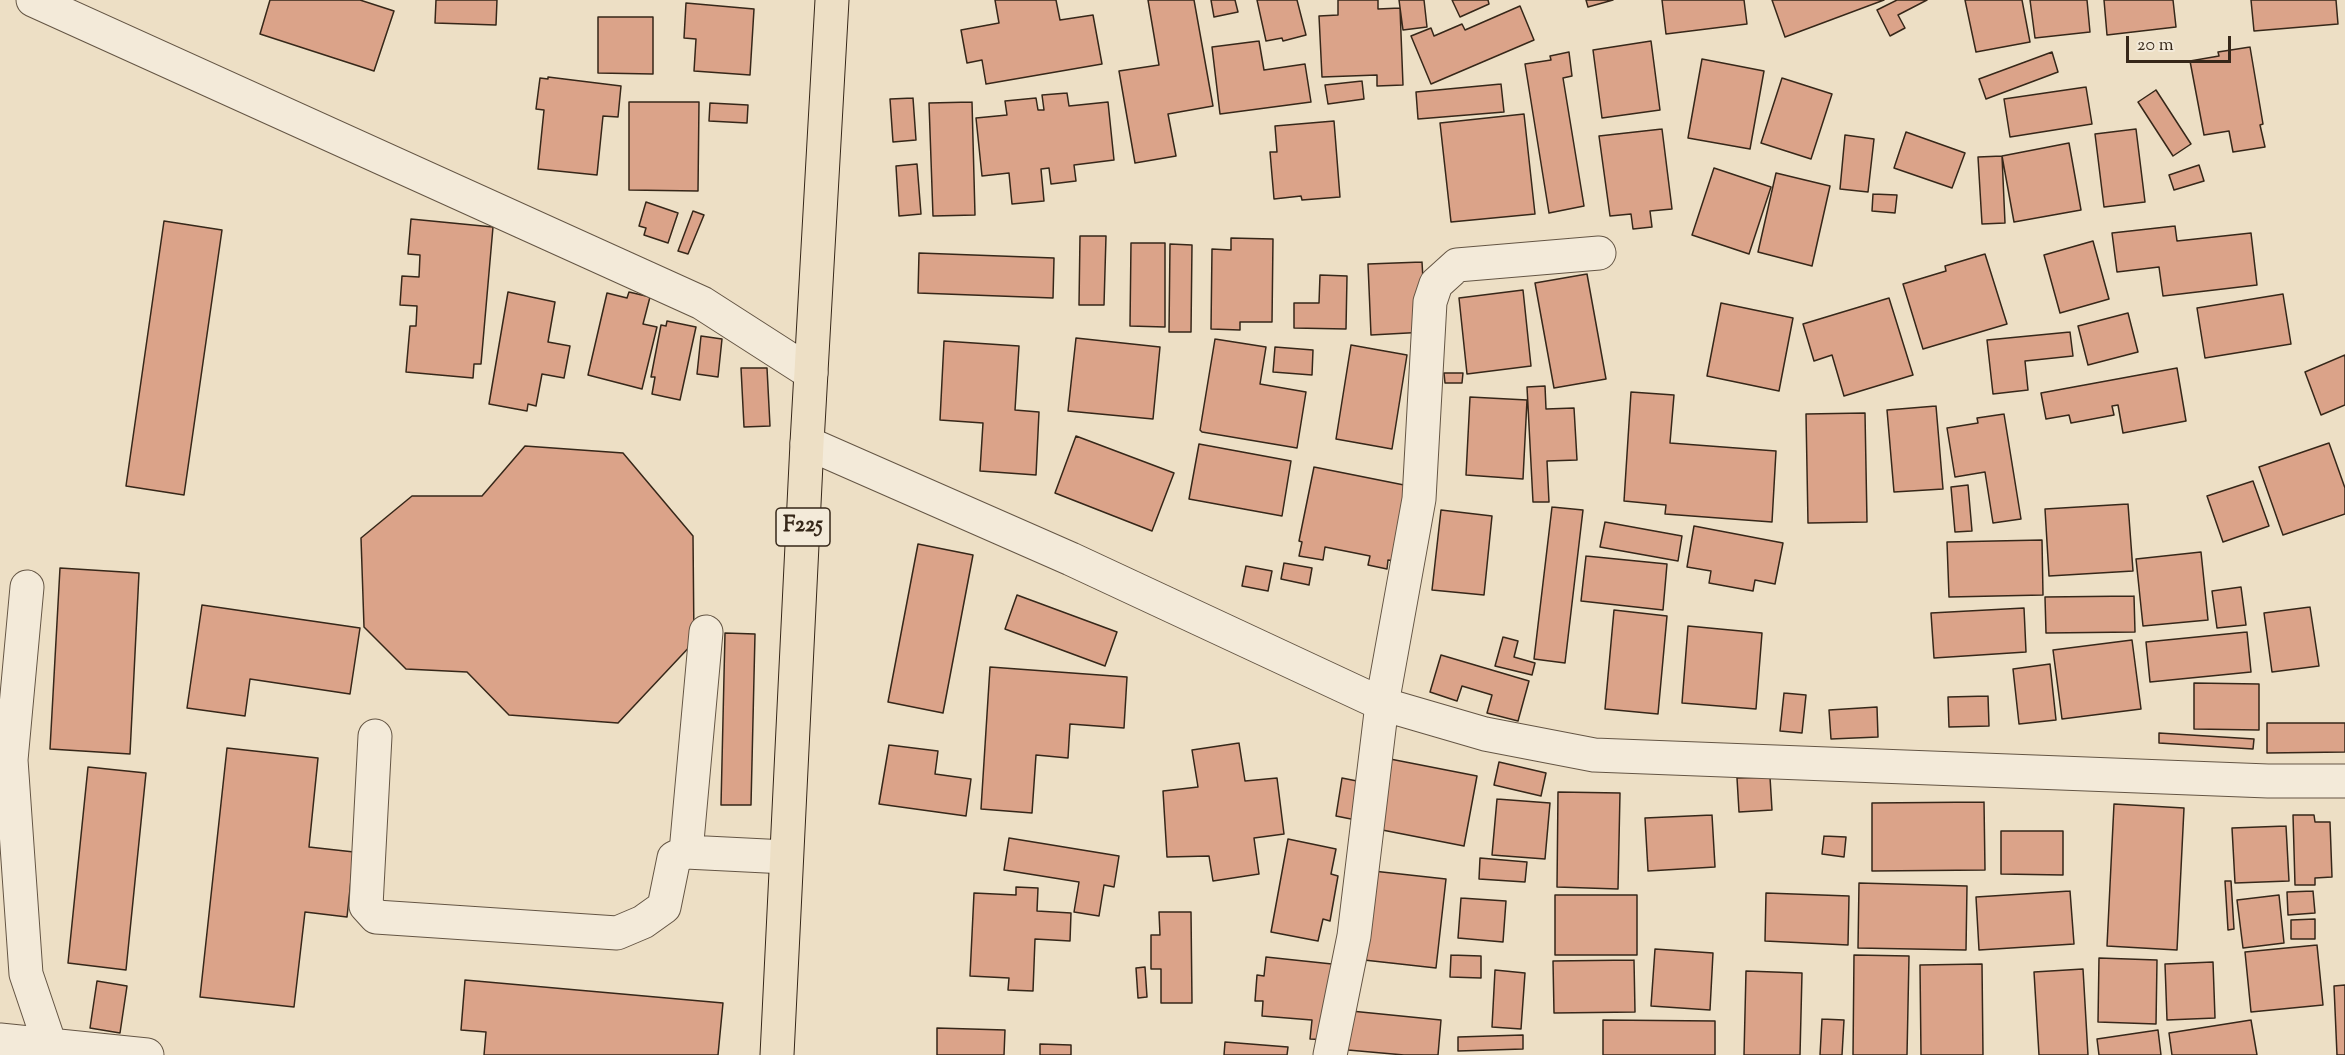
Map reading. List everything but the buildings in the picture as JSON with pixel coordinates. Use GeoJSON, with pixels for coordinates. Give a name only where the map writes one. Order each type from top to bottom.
{"type":"FeatureCollection","features":[{"type":"Feature","properties":{"kind":"main road","name":"F225"},"geometry":{"type":"LineString","coordinates":[[777,1055],[807,443],[832,0]]}},
{"type":"Feature","properties":{"kind":"street"},"geometry":{"type":"LineString","coordinates":[[33,0],[702,303],[811,374]]}},
{"type":"Feature","properties":{"kind":"street"},"geometry":{"type":"LineString","coordinates":[[1330,1055],[1354,936],[1382,704],[1419,499],[1430,302],[1436,284],[1457,265],[1599,253]]}},
{"type":"Feature","properties":{"kind":"street"},"geometry":{"type":"LineString","coordinates":[[807,443],[1071,559],[1382,704],[1485,734],[1594,755],[2268,781],[2345,781]]}},
{"type":"Feature","properties":{"kind":"street"},"geometry":{"type":"LineString","coordinates":[[27,587],[11,760],[26,974],[50,1045]]}},
{"type":"Feature","properties":{"kind":"street"},"geometry":{"type":"LineString","coordinates":[[686,852],[706,632]]}},
{"type":"Feature","properties":{"kind":"street"},"geometry":{"type":"LineString","coordinates":[[375,736],[366,906],[376,917],[617,933],[643,921],[664,907],[674,858],[686,852],[786,857]]}},
{"type":"Feature","properties":{"kind":"street"},"geometry":{"type":"LineString","coordinates":[[0,1040],[147,1055]]}}]}
